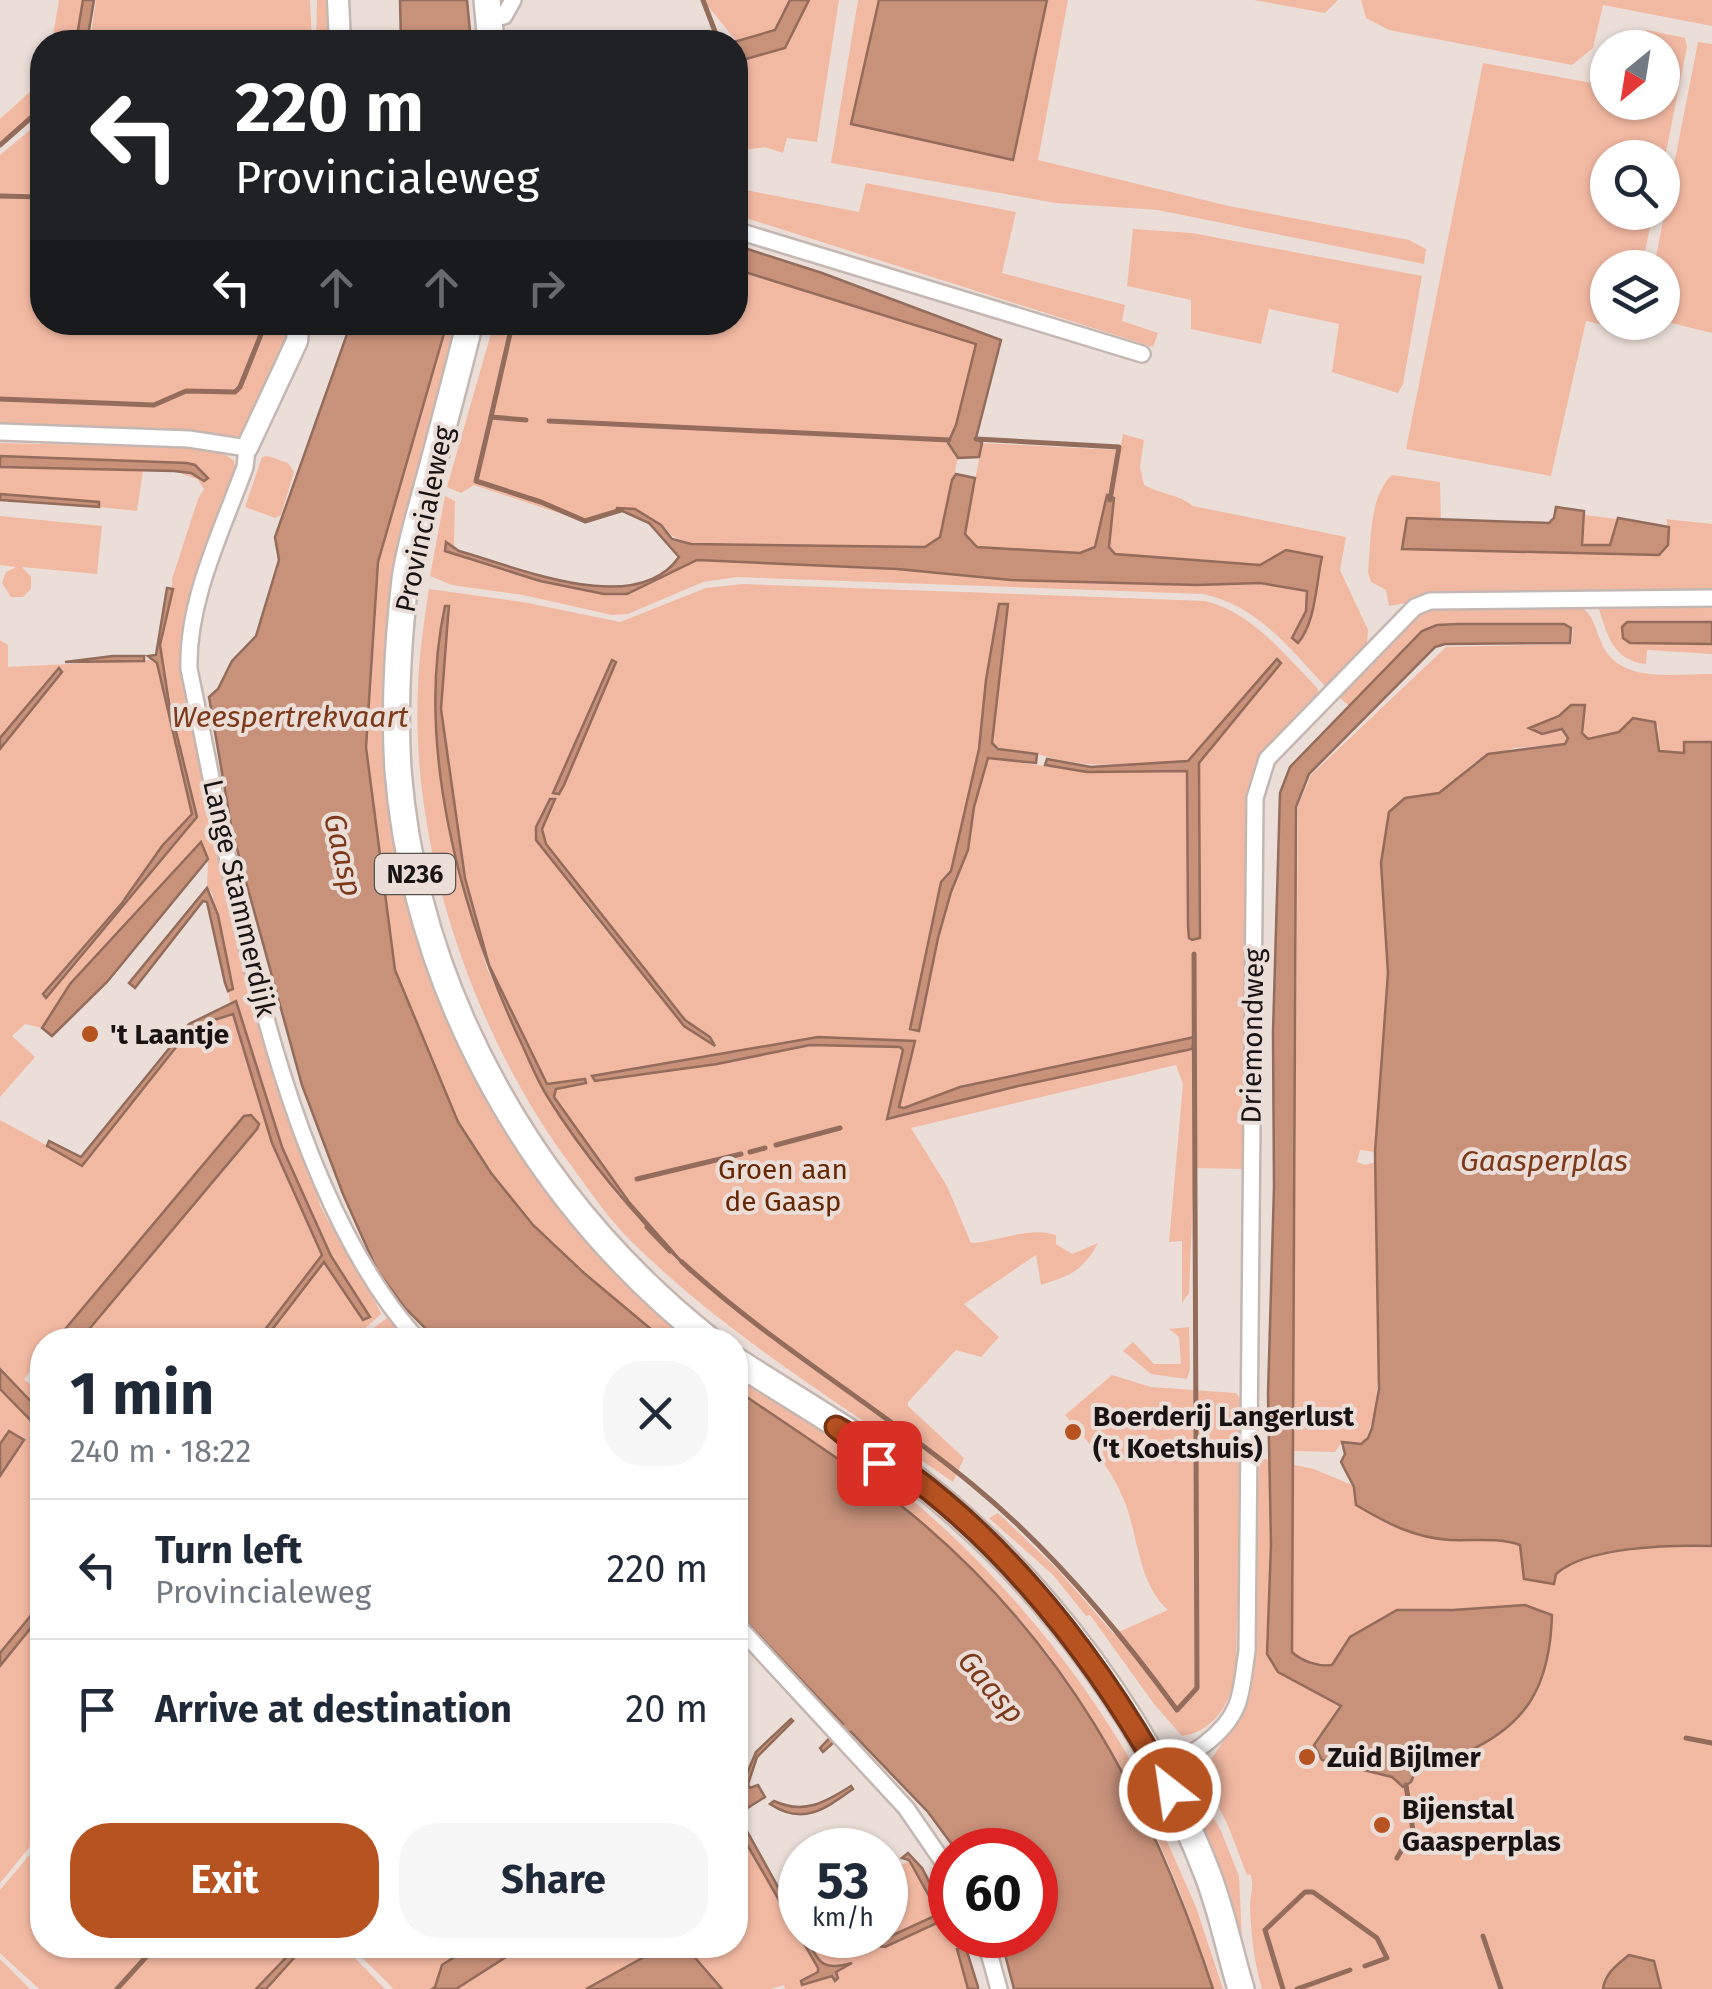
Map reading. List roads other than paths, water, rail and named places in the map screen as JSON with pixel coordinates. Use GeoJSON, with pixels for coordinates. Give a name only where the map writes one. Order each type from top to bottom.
{"type":"FeatureCollection","features":[{"type":"Feature","properties":{"kind":"main road","name":"Provincialeweg"},"geometry":{"type":"LineString","coordinates":[[467,335],[406,575],[397,685],[398,768],[412,865],[441,966],[476,1053],[510,1116],[576,1211],[653,1292],[694,1328]]}},
{"type":"Feature","properties":{"kind":"main road"},"geometry":{"type":"LineString","coordinates":[[748,1369],[836,1427],[945,1520],[1024,1600],[1181,1810],[1228,1933],[1238,1980]]}},
{"type":"Feature","properties":{"kind":"street"},"geometry":{"type":"LineString","coordinates":[[338,0],[339,30]]}},
{"type":"Feature","properties":{"kind":"street"},"geometry":{"type":"LineString","coordinates":[[489,20],[504,16],[513,0]]}},
{"type":"Feature","properties":{"kind":"street"},"geometry":{"type":"LineString","coordinates":[[748,234],[1142,354]]}},
{"type":"Feature","properties":{"kind":"street","name":"Lange Stammerdijk"},"geometry":{"type":"LineString","coordinates":[[298,335],[247,448],[245,467],[196,605],[188,637],[189,669],[262,1000],[300,1122],[345,1231],[393,1312],[407,1328]]}},
{"type":"Feature","properties":{"kind":"street"},"geometry":{"type":"LineString","coordinates":[[0,432],[189,439],[247,448]]}},
{"type":"Feature","properties":{"kind":"street","name":"Driemondweg"},"geometry":{"type":"LineString","coordinates":[[1153,1774],[1214,1737],[1227,1721],[1238,1702],[1248,1652],[1255,798],[1267,760],[1388,632],[1415,607],[1430,601],[1712,598]]}},
{"type":"Feature","properties":{"kind":"street"},"geometry":{"type":"LineString","coordinates":[[748,1637],[906,1808],[928,1840]]}},
{"type":"Feature","properties":{"kind":"street"},"geometry":{"type":"LineString","coordinates":[[990,1958],[999,1989]]}},
{"type":"Feature","properties":{"kind":"water"},"geometry":{"type":"Polygon","coordinates":[[[83,0],[94,0],[89,30],[78,30],[83,0]]]}},
{"type":"Feature","properties":{"kind":"water"},"geometry":{"type":"Polygon","coordinates":[[[400,0],[467,0],[470,30],[401,30],[400,0]]]}},
{"type":"Feature","properties":{"kind":"water"},"geometry":{"type":"Polygon","coordinates":[[[790,0],[809,0],[785,48],[748,58],[748,38],[775,30],[790,0]]]}},
{"type":"Feature","properties":{"kind":"water"},"geometry":{"type":"Polygon","coordinates":[[[879,0],[1047,0],[1013,160],[851,124],[879,0]]]}},
{"type":"Feature","properties":{"kind":"water"},"geometry":{"type":"Polygon","coordinates":[[[748,249],[1001,340],[976,438],[982,443],[979,457],[958,458],[948,443],[976,344],[748,273],[748,249]]]}},
{"type":"Feature","properties":{"kind":"water","name":"Weespertrekvaart"},"geometry":{"type":"Polygon","coordinates":[[[347,335],[444,335],[378,562],[366,747],[395,970],[458,1122],[491,1173],[533,1225],[650,1328],[425,1328],[377,1270],[302,1085],[232,831],[209,697],[218,689],[232,661],[256,636],[279,560],[275,537],[347,335]]]}},
{"type":"Feature","properties":{"kind":"water"},"geometry":{"type":"Polygon","coordinates":[[[0,456],[187,463],[195,465],[208,478],[204,481],[191,473],[174,471],[0,467],[0,456]]]}},
{"type":"Feature","properties":{"kind":"water"},"geometry":{"type":"Polygon","coordinates":[[[956,474],[975,478],[965,534],[977,547],[1080,553],[1095,547],[1107,495],[1114,498],[1109,547],[1115,554],[1260,565],[1286,550],[1322,557],[1304,634],[1298,643],[1292,638],[1306,611],[1307,591],[1260,583],[1011,580],[897,569],[697,560],[627,594],[604,594],[540,581],[445,551],[446,542],[459,551],[543,576],[606,587],[635,584],[660,575],[679,557],[649,523],[616,508],[635,509],[661,525],[672,539],[691,544],[925,547],[940,537],[956,474]]]}},
{"type":"Feature","properties":{"kind":"water"},"geometry":{"type":"Polygon","coordinates":[[[0,494],[99,502],[99,507],[0,500],[0,494]]]}},
{"type":"Feature","properties":{"kind":"water"},"geometry":{"type":"Polygon","coordinates":[[[1556,507],[1584,511],[1582,545],[1610,545],[1618,518],[1669,527],[1668,545],[1659,555],[1402,549],[1407,518],[1549,523],[1556,507]]]}},
{"type":"Feature","properties":{"kind":"water"},"geometry":{"type":"Polygon","coordinates":[[[167,588],[173,589],[160,645],[169,703],[197,817],[46,998],[43,994],[192,814],[157,663],[148,656],[156,655],[167,588]]]}},
{"type":"Feature","properties":{"kind":"water"},"geometry":{"type":"Polygon","coordinates":[[[999,604],[1008,604],[992,743],[998,749],[1037,754],[1036,763],[988,758],[974,807],[968,850],[938,938],[919,1031],[910,1029],[941,882],[951,871],[979,749],[999,604]]]}},
{"type":"Feature","properties":{"kind":"water"},"geometry":{"type":"Polygon","coordinates":[[[445,606],[449,606],[441,709],[465,878],[489,965],[547,1084],[585,1079],[586,1083],[556,1089],[554,1097],[629,1202],[691,1272],[614,1188],[562,1120],[539,1081],[496,985],[477,934],[448,825],[440,769],[437,659],[445,606]]]}},
{"type":"Feature","properties":{"kind":"water"},"geometry":{"type":"Polygon","coordinates":[[[1627,622],[1712,622],[1712,644],[1630,643],[1623,638],[1622,627],[1627,622]]]}},
{"type":"Feature","properties":{"kind":"water"},"geometry":{"type":"Polygon","coordinates":[[[1564,624],[1571,628],[1570,643],[1435,647],[1309,774],[1296,807],[1292,1652],[1310,1663],[1332,1665],[1350,1637],[1397,1610],[1525,1605],[1552,1615],[1547,1661],[1532,1699],[1520,1715],[1486,1742],[1464,1753],[1436,1763],[1418,1764],[1411,1782],[1403,1787],[1392,1777],[1322,1760],[1314,1745],[1341,1706],[1278,1672],[1267,1654],[1273,1032],[1280,793],[1290,767],[1422,631],[1437,625],[1564,624]]]}},
{"type":"Feature","properties":{"kind":"water"},"geometry":{"type":"Polygon","coordinates":[[[144,656],[144,661],[65,662],[144,656]]]}},
{"type":"Feature","properties":{"kind":"water"},"geometry":{"type":"Polygon","coordinates":[[[1277,659],[1281,663],[1199,763],[1200,938],[1192,940],[1188,926],[1187,771],[1087,772],[1045,765],[1047,759],[1091,767],[1188,761],[1277,659]]]}},
{"type":"Feature","properties":{"kind":"water"},"geometry":{"type":"Polygon","coordinates":[[[612,660],[616,662],[564,785],[559,794],[553,793],[612,660]]]}},
{"type":"Feature","properties":{"kind":"water"},"geometry":{"type":"Polygon","coordinates":[[[59,668],[62,672],[0,749],[0,738],[59,668]]]}},
{"type":"Feature","properties":{"kind":"water","name":"Gaasperplas"},"geometry":{"type":"Polygon","coordinates":[[[1571,705],[1585,705],[1582,733],[1588,739],[1619,732],[1633,718],[1655,722],[1659,751],[1684,753],[1684,742],[1712,742],[1712,1546],[1608,1553],[1570,1565],[1556,1574],[1554,1584],[1524,1579],[1520,1545],[1425,1536],[1367,1512],[1356,1505],[1354,1487],[1341,1462],[1345,1454],[1342,1442],[1361,1444],[1368,1438],[1379,1389],[1375,1152],[1388,973],[1381,863],[1389,812],[1405,798],[1439,793],[1488,754],[1565,744],[1568,738],[1562,729],[1542,734],[1529,728],[1559,716],[1571,705]]]}},
{"type":"Feature","properties":{"kind":"water"},"geometry":{"type":"Polygon","coordinates":[[[550,799],[555,799],[542,829],[546,844],[685,1020],[710,1037],[715,1046],[684,1026],[536,840],[536,827],[550,799]]]}},
{"type":"Feature","properties":{"kind":"water"},"geometry":{"type":"Polygon","coordinates":[[[201,842],[208,859],[107,982],[52,1036],[42,1028],[70,984],[201,842]]]}},
{"type":"Feature","properties":{"kind":"water"},"geometry":{"type":"Polygon","coordinates":[[[207,888],[218,915],[233,989],[228,991],[225,983],[207,902],[203,901],[135,988],[129,983],[207,888]]]}},
{"type":"Feature","properties":{"kind":"water"},"geometry":{"type":"Polygon","coordinates":[[[236,1001],[282,1147],[331,1256],[370,1317],[363,1320],[324,1262],[273,1328],[266,1328],[322,1255],[272,1143],[233,1014],[192,1027],[82,1166],[47,1146],[49,1141],[81,1157],[189,1024],[236,1001]]]}},
{"type":"Feature","properties":{"kind":"water"},"geometry":{"type":"Polygon","coordinates":[[[818,1037],[915,1041],[899,1107],[904,1108],[960,1087],[1195,1037],[1192,1049],[887,1119],[903,1050],[900,1047],[810,1045],[717,1064],[595,1081],[592,1076],[818,1037]]]}},
{"type":"Feature","properties":{"kind":"water"},"geometry":{"type":"Polygon","coordinates":[[[251,1115],[259,1124],[257,1129],[90,1328],[66,1328],[244,1116],[251,1115]]]}},
{"type":"Feature","properties":{"kind":"water"},"geometry":{"type":"Polygon","coordinates":[[[0,1369],[30,1400],[30,1420],[0,1389],[0,1369]]]}},
{"type":"Feature","properties":{"kind":"water","name":"Gaasp"},"geometry":{"type":"Polygon","coordinates":[[[748,1398],[904,1508],[961,1558],[1055,1666],[1130,1786],[1161,1851],[1213,1989],[1014,1989],[1006,1958],[1058,1958],[1058,1828],[940,1828],[851,1732],[843,1734],[823,1752],[820,1748],[843,1724],[748,1624],[748,1398]]]}},
{"type":"Feature","properties":{"kind":"water"},"geometry":{"type":"Polygon","coordinates":[[[9,1431],[24,1440],[0,1476],[0,1444],[9,1431]]]}},
{"type":"Feature","properties":{"kind":"water"},"geometry":{"type":"Polygon","coordinates":[[[30,1617],[30,1629],[0,1666],[0,1653],[30,1617]]]}},
{"type":"Feature","properties":{"kind":"water"},"geometry":{"type":"Polygon","coordinates":[[[793,1721],[757,1757],[748,1784],[748,1771],[756,1752],[793,1721]]]}},
{"type":"Feature","properties":{"kind":"water"},"geometry":{"type":"Polygon","coordinates":[[[748,1784],[750,1788],[758,1785],[765,1797],[748,1808],[748,1784]]]}},
{"type":"Feature","properties":{"kind":"water"},"geometry":{"type":"Polygon","coordinates":[[[851,1786],[853,1789],[843,1796],[813,1812],[793,1814],[770,1804],[774,1801],[795,1807],[814,1805],[851,1786]]]}},
{"type":"Feature","properties":{"kind":"water"},"geometry":{"type":"Polygon","coordinates":[[[748,1833],[778,1887],[778,1898],[748,1846],[748,1833]]]}},
{"type":"Feature","properties":{"kind":"water"},"geometry":{"type":"Polygon","coordinates":[[[908,1853],[922,1868],[928,1880],[928,1894],[908,1853]]]}},
{"type":"Feature","properties":{"kind":"water"},"geometry":{"type":"Polygon","coordinates":[[[928,1919],[928,1927],[908,1936],[908,1928],[928,1919]]]}},
{"type":"Feature","properties":{"kind":"water"},"geometry":{"type":"Polygon","coordinates":[[[1629,1955],[1654,1961],[1661,1989],[1603,1989],[1609,1974],[1629,1955]]]}},
{"type":"Feature","properties":{"kind":"water"},"geometry":{"type":"Polygon","coordinates":[[[286,1958],[294,1958],[266,1989],[256,1989],[286,1958]]]}},
{"type":"Feature","properties":{"kind":"water"},"geometry":{"type":"Polygon","coordinates":[[[453,1958],[505,1958],[456,1989],[432,1989],[442,1965],[453,1958]]]}},
{"type":"Feature","properties":{"kind":"water"},"geometry":{"type":"Polygon","coordinates":[[[642,1958],[695,1958],[722,1989],[586,1989],[642,1958]]]}},
{"type":"Feature","properties":{"kind":"water"},"geometry":{"type":"Polygon","coordinates":[[[812,1958],[833,1966],[852,1963],[836,1972],[835,1981],[832,1976],[802,1985],[801,1981],[818,1972],[812,1958]]]}},
{"type":"Feature","properties":{"kind":"water"},"geometry":{"type":"Polygon","coordinates":[[[959,1958],[969,1958],[978,1989],[968,1989],[959,1958]]]}},
{"type":"Feature","properties":{"kind":"waterway"},"geometry":{"type":"LineString","coordinates":[[703,0],[714,30]]}},
{"type":"Feature","properties":{"kind":"waterway"},"geometry":{"type":"LineString","coordinates":[[0,145],[30,119]]}},
{"type":"Feature","properties":{"kind":"waterway"},"geometry":{"type":"LineString","coordinates":[[0,196],[30,197]]}},
{"type":"Feature","properties":{"kind":"waterway"},"geometry":{"type":"LineString","coordinates":[[0,399],[154,405],[186,391],[235,392],[261,335]]}},
{"type":"Feature","properties":{"kind":"waterway"},"geometry":{"type":"LineString","coordinates":[[491,417],[510,335]]}},
{"type":"Feature","properties":{"kind":"waterway"},"geometry":{"type":"LineString","coordinates":[[526,420],[491,417],[476,481],[585,521],[621,510]]}},
{"type":"Feature","properties":{"kind":"waterway"},"geometry":{"type":"LineString","coordinates":[[549,421],[949,440]]}},
{"type":"Feature","properties":{"kind":"waterway"},"geometry":{"type":"LineString","coordinates":[[976,439],[1119,447],[1110,500]]}},
{"type":"Feature","properties":{"kind":"waterway"},"geometry":{"type":"LineString","coordinates":[[682,1262],[752,1321],[937,1456],[1002,1510],[1082,1591],[1177,1710],[1197,1688],[1194,954]]}},
{"type":"Feature","properties":{"kind":"waterway"},"geometry":{"type":"LineString","coordinates":[[776,1145],[840,1128]]}},
{"type":"Feature","properties":{"kind":"waterway"},"geometry":{"type":"LineString","coordinates":[[750,1152],[765,1148]]}},
{"type":"Feature","properties":{"kind":"waterway"},"geometry":{"type":"LineString","coordinates":[[637,1179],[741,1154]]}},
{"type":"Feature","properties":{"kind":"waterway"},"geometry":{"type":"LineString","coordinates":[[647,1227],[670,1251]]}},
{"type":"Feature","properties":{"kind":"waterway"},"geometry":{"type":"LineString","coordinates":[[1686,1738],[1712,1743]]}},
{"type":"Feature","properties":{"kind":"waterway"},"geometry":{"type":"LineString","coordinates":[[1397,1858],[1413,1831],[1406,1785]]}},
{"type":"Feature","properties":{"kind":"waterway"},"geometry":{"type":"LineString","coordinates":[[1283,1989],[1265,1930],[1305,1892],[1313,1892],[1377,1938],[1387,1958],[1365,1966]]}},
{"type":"Feature","properties":{"kind":"waterway"},"geometry":{"type":"LineString","coordinates":[[1483,1936],[1501,1989]]}},
{"type":"Feature","properties":{"kind":"waterway"},"geometry":{"type":"LineString","coordinates":[[117,1989],[145,1958]]}},
{"type":"Feature","properties":{"kind":"waterway"},"geometry":{"type":"LineString","coordinates":[[1297,1989],[1350,1970]]}},
{"type":"Feature","properties":{"kind":"place","name":"'t Laantje"},"geometry":{"type":"Point","coordinates":[90,1034]}},
{"type":"Feature","properties":{"kind":"place","name":"Boerderij Langerlust ('t Koetshuis)"},"geometry":{"type":"Point","coordinates":[1073,1432]}},
{"type":"Feature","properties":{"kind":"place","name":"Zuid Bijlmer"},"geometry":{"type":"Point","coordinates":[1307,1757]}},
{"type":"Feature","properties":{"kind":"place","name":"Bijenstal Gaasperplas"},"geometry":{"type":"Point","coordinates":[1382,1825]}},
{"type":"Feature","properties":{"kind":"park label","name":"Groen aan de Gaasp"},"geometry":{"type":"Point","coordinates":[783,1185]}}]}
